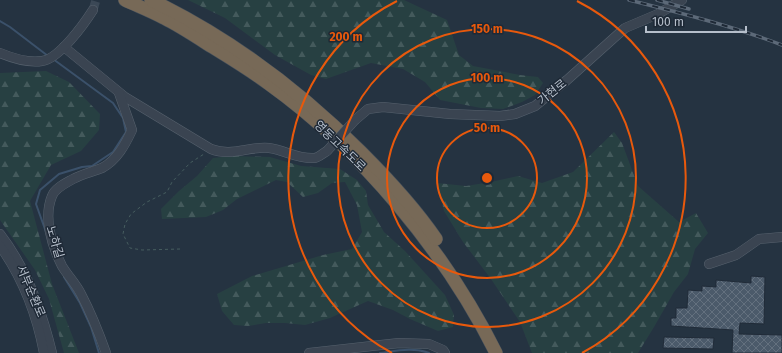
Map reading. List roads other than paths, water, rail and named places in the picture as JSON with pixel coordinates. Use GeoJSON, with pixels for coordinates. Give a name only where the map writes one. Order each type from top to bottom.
{"type":"FeatureCollection","features":[{"type":"Feature","properties":{"kind":"highway","name":"영동고속도로"},"geometry":{"type":"LineString","coordinates":[[125,0],[165,18],[238,62],[298,106],[350,153],[377,181],[426,239],[457,285],[496,353]]}},
{"type":"Feature","properties":{"kind":"highway","name":"영동고속도로"},"geometry":{"type":"LineString","coordinates":[[151,0],[202,27],[241,51],[286,84],[348,138],[407,201],[434,235],[483,310],[506,353]]}},
{"type":"Feature","properties":{"kind":"street","name":"가현로"},"geometry":{"type":"LineString","coordinates":[[119,93],[211,149],[220,152],[238,152],[267,148],[278,150],[299,158],[316,158],[327,151],[355,120],[368,109],[383,107],[450,114],[500,116],[515,114],[535,106],[567,80],[624,28],[658,14],[682,0]]}},
{"type":"Feature","properties":{"kind":"street"},"geometry":{"type":"LineString","coordinates":[[0,53],[11,58],[41,62],[46,60],[61,49],[81,28],[93,10]]}},
{"type":"Feature","properties":{"kind":"street"},"geometry":{"type":"LineString","coordinates":[[61,49],[119,93]]}},
{"type":"Feature","properties":{"kind":"street","name":"노하길"},"geometry":{"type":"LineString","coordinates":[[106,353],[80,292],[62,266],[51,238],[48,214],[52,195],[63,185],[76,177],[103,167],[119,154],[127,142],[132,130],[119,93]]}},
{"type":"Feature","properties":{"kind":"street","name":"서부순환로"},"geometry":{"type":"LineString","coordinates":[[0,234],[12,251],[30,283],[52,353]]}},
{"type":"Feature","properties":{"kind":"street"},"geometry":{"type":"LineString","coordinates":[[709,264],[736,255],[759,239],[782,237]]}},
{"type":"Feature","properties":{"kind":"street","name":"서부순환로"},"geometry":{"type":"LineString","coordinates":[[0,246],[16,270],[25,291],[44,353]]}},
{"type":"Feature","properties":{"kind":"street"},"geometry":{"type":"LineString","coordinates":[[309,353],[399,343],[429,344],[443,350],[445,353]]}},
{"type":"Feature","properties":{"kind":"waterway"},"geometry":{"type":"LineString","coordinates":[[0,21],[48,56]]}},
{"type":"Feature","properties":{"kind":"waterway"},"geometry":{"type":"LineString","coordinates":[[46,232],[36,204],[40,190],[59,174],[82,167],[92,166],[113,152],[126,132],[123,118],[113,103],[53,59]]}},
{"type":"Feature","properties":{"kind":"waterway"},"geometry":{"type":"LineString","coordinates":[[64,277],[80,303],[91,327],[99,353]]}},
{"type":"Feature","properties":{"kind":"waterway"},"geometry":{"type":"LineString","coordinates":[[380,353],[411,350],[429,353]]}},
{"type":"Feature","properties":{"kind":"tunnel"},"geometry":{"type":"LineString","coordinates":[[93,10],[96,0]]}},
{"type":"Feature","properties":{"kind":"railway"},"geometry":{"type":"LineString","coordinates":[[629,0],[725,26],[782,45]]}},
{"type":"Feature","properties":{"kind":"railway"},"geometry":{"type":"LineString","coordinates":[[657,0],[689,9]]}}]}
